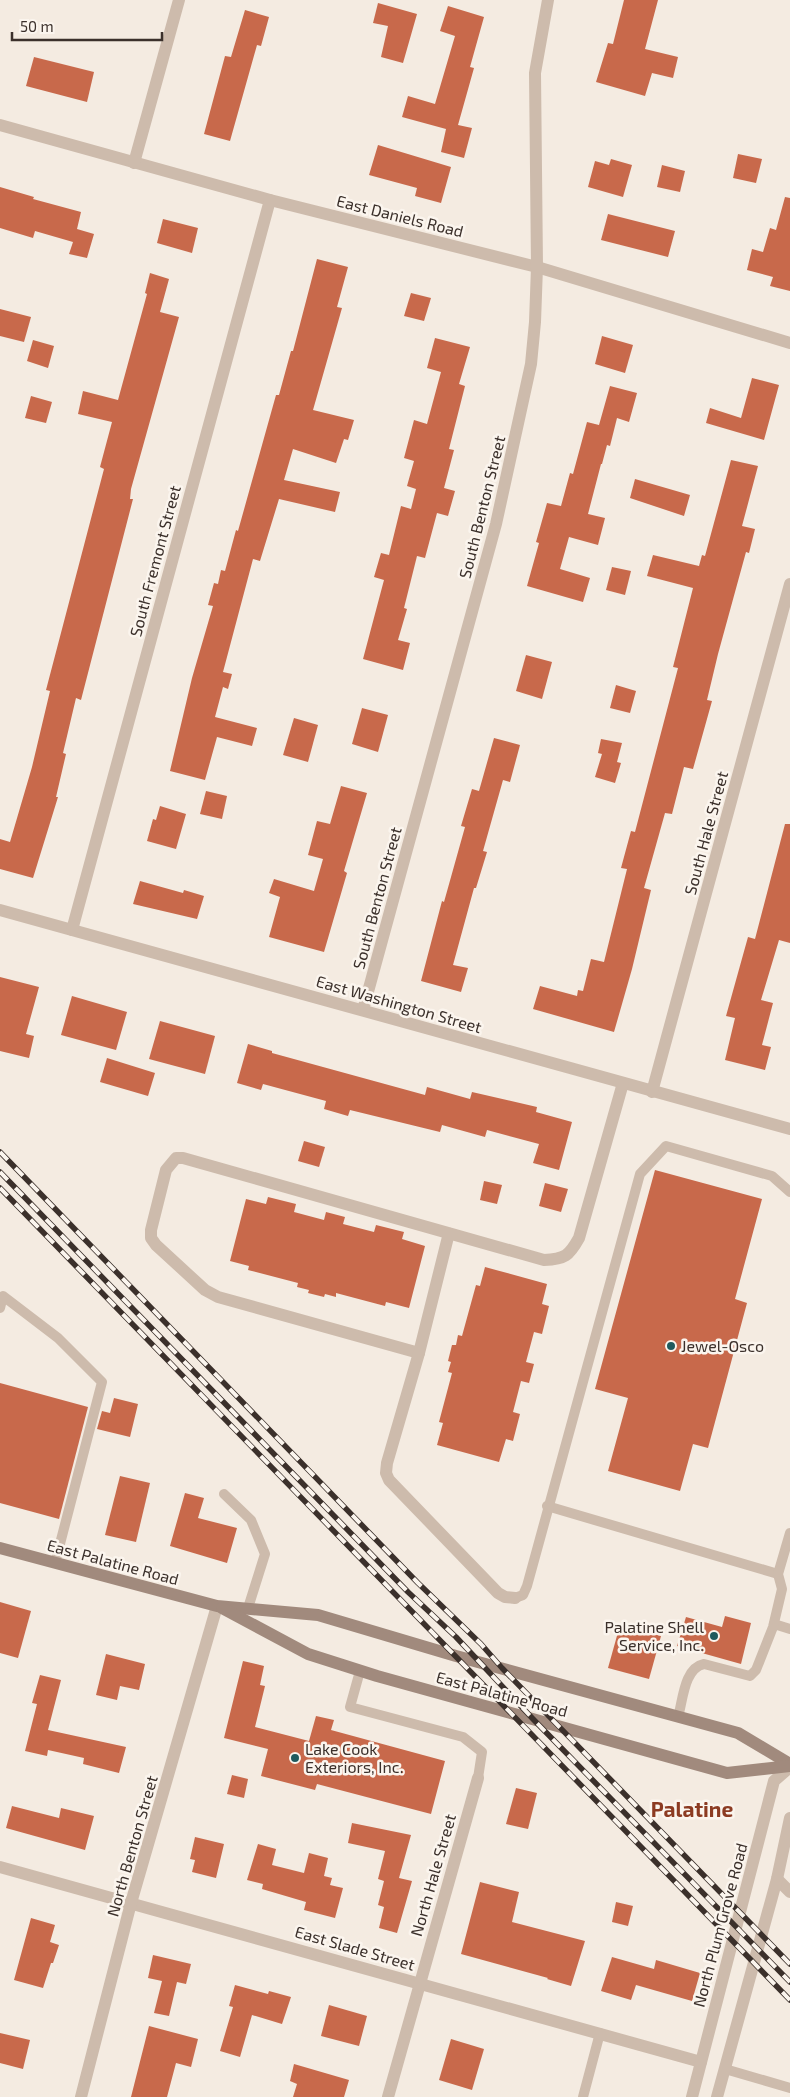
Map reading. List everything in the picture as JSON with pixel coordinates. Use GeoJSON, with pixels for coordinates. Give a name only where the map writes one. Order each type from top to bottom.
{"type":"FeatureCollection","features":[{"type":"Feature","properties":{"kind":"main road","name":"East Palatine Road"},"geometry":{"type":"LineString","coordinates":[[0,1548],[217,1606],[318,1615],[456,1656],[738,1733],[790,1766]]}},
{"type":"Feature","properties":{"kind":"main road","name":"East Palatine Road"},"geometry":{"type":"LineString","coordinates":[[217,1606],[308,1654],[360,1671],[727,1773],[790,1766]]}},
{"type":"Feature","properties":{"kind":"street"},"geometry":{"type":"LineString","coordinates":[[134,163],[179,0]]}},
{"type":"Feature","properties":{"kind":"street","name":"South Benton Street"},"geometry":{"type":"LineString","coordinates":[[363,1010],[496,524],[531,364],[537,266],[535,73],[548,0]]}},
{"type":"Feature","properties":{"kind":"street","name":"East Daniels Road"},"geometry":{"type":"LineString","coordinates":[[0,125],[270,200],[537,266],[790,343]]}},
{"type":"Feature","properties":{"kind":"street","name":"South Fremont Street"},"geometry":{"type":"LineString","coordinates":[[72,930],[270,200]]}},
{"type":"Feature","properties":{"kind":"street","name":"South Hale Street"},"geometry":{"type":"LineString","coordinates":[[652,1092],[790,584]]}},
{"type":"Feature","properties":{"kind":"street","name":"East Washington Street"},"geometry":{"type":"LineString","coordinates":[[0,910],[790,1129]]}},
{"type":"Feature","properties":{"kind":"street"},"geometry":{"type":"LineString","coordinates":[[418,1354],[218,1296],[205,1290],[156,1245],[151,1238],[151,1230],[166,1170],[176,1158],[183,1158],[544,1260],[558,1260],[570,1253],[579,1238],[623,1083]]}},
{"type":"Feature","properties":{"kind":"street"},"geometry":{"type":"LineString","coordinates":[[449,1233],[418,1354],[386,1463],[386,1473],[394,1488],[498,1593],[505,1597],[515,1598]]}},
{"type":"Feature","properties":{"kind":"street","name":"North Benton Street"},"geometry":{"type":"LineString","coordinates":[[81,2097],[131,1903],[217,1606]]}},
{"type":"Feature","properties":{"kind":"street","name":"North Plum Grove Road"},"geometry":{"type":"LineString","coordinates":[[692,2097],[774,1781],[790,1766]]}},
{"type":"Feature","properties":{"kind":"street","name":"North Hale Street"},"geometry":{"type":"LineString","coordinates":[[388,2097],[478,1778]]}},
{"type":"Feature","properties":{"kind":"street"},"geometry":{"type":"LineString","coordinates":[[717,2097],[777,1879],[790,1818]]}},
{"type":"Feature","properties":{"kind":"street","name":"East Slade Street"},"geometry":{"type":"LineString","coordinates":[[0,1867],[701,2062]]}},
{"type":"Feature","properties":{"kind":"street"},"geometry":{"type":"LineString","coordinates":[[777,1879],[790,1892]]}},
{"type":"Feature","properties":{"kind":"lane"},"geometry":{"type":"LineString","coordinates":[[515,1598],[522,1595],[527,1586],[640,1174],[666,1146],[772,1176],[790,1192]]}},
{"type":"Feature","properties":{"kind":"lane"},"geometry":{"type":"LineString","coordinates":[[0,1308],[3,1296],[58,1338],[102,1382],[55,1563]]}},
{"type":"Feature","properties":{"kind":"lane"},"geometry":{"type":"LineString","coordinates":[[224,1494],[251,1520],[265,1554],[248,1608]]}},
{"type":"Feature","properties":{"kind":"lane"},"geometry":{"type":"LineString","coordinates":[[548,1506],[778,1574]]}},
{"type":"Feature","properties":{"kind":"lane"},"geometry":{"type":"LineString","coordinates":[[678,1716],[689,1677],[694,1669],[704,1664],[750,1676],[756,1670],[774,1624],[782,1589],[778,1574],[790,1533]]}},
{"type":"Feature","properties":{"kind":"lane"},"geometry":{"type":"LineString","coordinates":[[774,1624],[790,1629]]}},
{"type":"Feature","properties":{"kind":"lane"},"geometry":{"type":"LineString","coordinates":[[360,1671],[350,1707],[463,1737],[482,1752],[478,1778]]}},
{"type":"Feature","properties":{"kind":"lane"},"geometry":{"type":"LineString","coordinates":[[583,2097],[600,2033]]}},
{"type":"Feature","properties":{"kind":"lane"},"geometry":{"type":"LineString","coordinates":[[725,2069],[790,2088]]}},
{"type":"Feature","properties":{"kind":"building"},"geometry":{"type":"Polygon","coordinates":[[[624,0],[658,0],[645,49],[678,57],[673,78],[652,73],[645,96],[596,82],[608,43],[613,44],[624,0]]]}},
{"type":"Feature","properties":{"kind":"building"},"geometry":{"type":"Polygon","coordinates":[[[378,3],[417,14],[403,63],[381,57],[388,26],[373,23],[378,3]]]}},
{"type":"Feature","properties":{"kind":"building"},"geometry":{"type":"Polygon","coordinates":[[[448,6],[484,17],[470,67],[474,68],[458,125],[472,128],[464,158],[441,152],[446,129],[402,117],[408,96],[435,104],[455,36],[440,31],[448,6]]]}},
{"type":"Feature","properties":{"kind":"building"},"geometry":{"type":"Polygon","coordinates":[[[245,10],[269,17],[261,46],[257,45],[230,141],[204,134],[225,56],[231,57],[245,10]]]}},
{"type":"Feature","properties":{"kind":"building"},"geometry":{"type":"Polygon","coordinates":[[[34,57],[94,72],[87,102],[26,86],[34,57]]]}},
{"type":"Feature","properties":{"kind":"building"},"geometry":{"type":"Polygon","coordinates":[[[378,145],[451,167],[441,203],[415,196],[417,188],[369,175],[378,145]]]}},
{"type":"Feature","properties":{"kind":"building"},"geometry":{"type":"Polygon","coordinates":[[[738,154],[762,159],[756,183],[733,178],[738,154]]]}},
{"type":"Feature","properties":{"kind":"building"},"geometry":{"type":"Polygon","coordinates":[[[611,159],[632,165],[623,197],[588,187],[595,161],[609,165],[611,159]]]}},
{"type":"Feature","properties":{"kind":"building"},"geometry":{"type":"Polygon","coordinates":[[[662,165],[685,171],[680,192],[657,187],[662,165]]]}},
{"type":"Feature","properties":{"kind":"building"},"geometry":{"type":"Polygon","coordinates":[[[0,187],[34,197],[33,199],[81,212],[77,229],[94,234],[87,258],[69,254],[73,242],[35,231],[33,238],[0,228],[0,187]]]}},
{"type":"Feature","properties":{"kind":"building"},"geometry":{"type":"Polygon","coordinates":[[[785,197],[790,198],[790,291],[770,286],[773,277],[747,270],[752,249],[763,252],[770,228],[776,230],[785,197]]]}},
{"type":"Feature","properties":{"kind":"building"},"geometry":{"type":"Polygon","coordinates":[[[608,214],[675,231],[668,257],[601,240],[608,214]]]}},
{"type":"Feature","properties":{"kind":"building"},"geometry":{"type":"Polygon","coordinates":[[[163,219],[198,228],[192,253],[157,243],[163,219]]]}},
{"type":"Feature","properties":{"kind":"building"},"geometry":{"type":"Polygon","coordinates":[[[317,259],[348,267],[337,307],[342,308],[313,410],[354,420],[348,440],[344,439],[336,463],[293,449],[284,480],[340,492],[335,512],[279,499],[260,561],[253,559],[223,672],[232,674],[228,689],[223,687],[215,717],[257,728],[252,746],[217,737],[205,780],[170,771],[192,678],[213,606],[208,605],[214,583],[218,584],[221,570],[225,571],[236,530],[238,531],[276,395],[279,395],[291,351],[293,351],[317,259]]]}},
{"type":"Feature","properties":{"kind":"building"},"geometry":{"type":"Polygon","coordinates":[[[150,273],[169,279],[160,312],[179,317],[131,489],[130,499],[133,499],[81,700],[76,698],[63,753],[66,754],[56,797],[58,797],[33,878],[0,869],[0,839],[10,842],[32,767],[50,691],[46,690],[104,469],[100,467],[112,422],[78,414],[83,391],[118,400],[147,294],[145,293],[150,273]]]}},
{"type":"Feature","properties":{"kind":"building"},"geometry":{"type":"Polygon","coordinates":[[[411,293],[431,298],[424,321],[404,316],[411,293]]]}},
{"type":"Feature","properties":{"kind":"building"},"geometry":{"type":"Polygon","coordinates":[[[0,309],[31,317],[24,342],[0,336],[0,309]]]}},
{"type":"Feature","properties":{"kind":"building"},"geometry":{"type":"Polygon","coordinates":[[[602,336],[633,345],[625,373],[595,364],[602,336]]]}},
{"type":"Feature","properties":{"kind":"building"},"geometry":{"type":"Polygon","coordinates":[[[435,338],[470,347],[459,384],[465,386],[449,449],[454,450],[444,488],[455,491],[448,516],[437,513],[425,558],[417,556],[404,608],[407,609],[398,640],[410,643],[403,670],[363,659],[384,580],[374,577],[381,553],[389,555],[401,506],[411,509],[416,489],[407,486],[414,461],[404,458],[414,420],[427,424],[441,372],[427,368],[435,338]]]}},
{"type":"Feature","properties":{"kind":"building"},"geometry":{"type":"Polygon","coordinates":[[[33,340],[54,346],[48,368],[27,361],[33,340]]]}},
{"type":"Feature","properties":{"kind":"building"},"geometry":{"type":"Polygon","coordinates":[[[752,378],[779,385],[764,440],[706,423],[710,408],[741,418],[752,378]]]}},
{"type":"Feature","properties":{"kind":"building"},"geometry":{"type":"Polygon","coordinates":[[[610,386],[637,393],[629,422],[617,418],[610,446],[607,445],[601,464],[588,514],[605,518],[598,545],[569,537],[560,569],[590,578],[583,602],[527,586],[539,543],[536,542],[547,503],[561,506],[570,473],[573,474],[587,422],[599,425],[610,386]]]}},
{"type":"Feature","properties":{"kind":"building"},"geometry":{"type":"Polygon","coordinates":[[[31,396],[52,402],[46,423],[25,418],[31,396]]]}},
{"type":"Feature","properties":{"kind":"building"},"geometry":{"type":"Polygon","coordinates":[[[731,460],[758,466],[742,526],[755,529],[749,553],[746,552],[718,654],[707,700],[712,701],[693,769],[684,767],[672,814],[665,813],[644,888],[651,890],[632,969],[614,1032],[533,1009],[540,986],[577,996],[578,990],[583,991],[591,959],[604,962],[627,869],[621,868],[631,831],[635,832],[678,668],[673,667],[693,588],[647,576],[653,555],[699,566],[702,555],[705,556],[731,460]]]}},
{"type":"Feature","properties":{"kind":"building"},"geometry":{"type":"Polygon","coordinates":[[[635,479],[690,495],[684,516],[630,498],[635,479]]]}},
{"type":"Feature","properties":{"kind":"building"},"geometry":{"type":"Polygon","coordinates":[[[612,567],[631,571],[625,595],[606,590],[612,567]]]}},
{"type":"Feature","properties":{"kind":"building"},"geometry":{"type":"Polygon","coordinates":[[[526,655],[552,662],[542,699],[516,691],[526,655]]]}},
{"type":"Feature","properties":{"kind":"building"},"geometry":{"type":"Polygon","coordinates":[[[616,685],[636,691],[630,713],[610,708],[616,685]]]}},
{"type":"Feature","properties":{"kind":"building"},"geometry":{"type":"Polygon","coordinates":[[[362,708],[388,715],[378,752],[352,744],[362,708]]]}},
{"type":"Feature","properties":{"kind":"building"},"geometry":{"type":"Polygon","coordinates":[[[294,718],[318,725],[308,762],[283,755],[294,718]]]}},
{"type":"Feature","properties":{"kind":"building"},"geometry":{"type":"Polygon","coordinates":[[[494,738],[520,745],[510,782],[503,780],[483,851],[487,852],[476,888],[474,888],[453,965],[468,968],[461,992],[421,981],[442,901],[444,902],[465,827],[461,826],[472,789],[479,791],[494,738]]]}},
{"type":"Feature","properties":{"kind":"building"},"geometry":{"type":"Polygon","coordinates":[[[601,739],[622,743],[617,762],[621,763],[615,783],[595,777],[602,754],[598,753],[601,739]]]}},
{"type":"Feature","properties":{"kind":"building"},"geometry":{"type":"Polygon","coordinates":[[[341,786],[367,793],[344,871],[347,873],[324,952],[269,937],[280,897],[269,893],[274,879],[314,891],[323,859],[308,855],[317,821],[330,824],[341,786]]]}},
{"type":"Feature","properties":{"kind":"building"},"geometry":{"type":"Polygon","coordinates":[[[206,791],[227,796],[222,819],[200,814],[206,791]]]}},
{"type":"Feature","properties":{"kind":"building"},"geometry":{"type":"Polygon","coordinates":[[[160,806],[186,814],[176,849],[147,841],[153,819],[156,820],[160,806]]]}},
{"type":"Feature","properties":{"kind":"building"},"geometry":{"type":"Polygon","coordinates":[[[785,824],[790,824],[790,943],[779,940],[761,1000],[773,1003],[762,1045],[771,1047],[765,1070],[725,1060],[735,1018],[726,1016],[748,937],[755,939],[785,824]]]}},
{"type":"Feature","properties":{"kind":"building"},"geometry":{"type":"Polygon","coordinates":[[[140,881],[183,893],[184,890],[204,896],[197,919],[133,904],[140,881]]]}},
{"type":"Feature","properties":{"kind":"building"},"geometry":{"type":"Polygon","coordinates":[[[0,977],[39,987],[26,1034],[34,1036],[29,1058],[0,1051],[0,977]]]}},
{"type":"Feature","properties":{"kind":"building"},"geometry":{"type":"Polygon","coordinates":[[[72,996],[127,1012],[116,1050],[61,1035],[72,996]]]}},
{"type":"Feature","properties":{"kind":"building"},"geometry":{"type":"Polygon","coordinates":[[[160,1021],[215,1036],[205,1074],[149,1059],[160,1021]]]}},
{"type":"Feature","properties":{"kind":"building"},"geometry":{"type":"Polygon","coordinates":[[[248,1044],[272,1051],[272,1053],[425,1095],[427,1087],[470,1099],[472,1092],[537,1107],[536,1112],[572,1122],[559,1170],[533,1163],[539,1144],[487,1130],[485,1137],[442,1125],[440,1132],[350,1110],[348,1116],[324,1109],[326,1101],[263,1084],[261,1090],[237,1083],[248,1044]]]}},
{"type":"Feature","properties":{"kind":"building"},"geometry":{"type":"Polygon","coordinates":[[[107,1058],[155,1073],[148,1096],[100,1082],[107,1058]]]}},
{"type":"Feature","properties":{"kind":"building"},"geometry":{"type":"Polygon","coordinates":[[[304,1141],[325,1147],[319,1167],[298,1161],[304,1141]]]}},
{"type":"Feature","properties":{"kind":"building","name":"Jewel-Osco"},"geometry":{"type":"Polygon","coordinates":[[[655,1170],[762,1199],[735,1299],[747,1303],[708,1448],[693,1444],[680,1491],[608,1471],[628,1398],[595,1389],[655,1170]]]}},
{"type":"Feature","properties":{"kind":"building"},"geometry":{"type":"Polygon","coordinates":[[[484,1181],[502,1185],[497,1204],[480,1200],[484,1181]]]}},
{"type":"Feature","properties":{"kind":"building"},"geometry":{"type":"Polygon","coordinates":[[[545,1183],[568,1189],[561,1212],[539,1206],[545,1183]]]}},
{"type":"Feature","properties":{"kind":"building"},"geometry":{"type":"Polygon","coordinates":[[[268,1197],[296,1204],[294,1212],[324,1220],[326,1212],[345,1217],[343,1224],[374,1232],[376,1225],[404,1232],[402,1239],[425,1246],[409,1308],[386,1302],[385,1306],[336,1293],[336,1297],[325,1294],[324,1297],[308,1293],[309,1290],[297,1287],[298,1283],[248,1270],[249,1266],[230,1261],[246,1199],[266,1204],[268,1197]]]}},
{"type":"Feature","properties":{"kind":"building"},"geometry":{"type":"Polygon","coordinates":[[[485,1267],[547,1284],[542,1304],[549,1306],[542,1334],[534,1332],[526,1362],[534,1364],[529,1383],[521,1381],[513,1412],[520,1414],[513,1441],[506,1439],[499,1462],[437,1445],[443,1423],[439,1422],[452,1373],[448,1372],[451,1362],[448,1361],[452,1345],[456,1345],[458,1335],[462,1336],[476,1285],[480,1286],[485,1267]]]}},
{"type":"Feature","properties":{"kind":"building"},"geometry":{"type":"Polygon","coordinates":[[[0,1383],[88,1407],[59,1519],[0,1503],[0,1383]]]}},
{"type":"Feature","properties":{"kind":"building"},"geometry":{"type":"Polygon","coordinates":[[[114,1398],[138,1404],[130,1437],[97,1429],[102,1411],[110,1413],[114,1398]]]}},
{"type":"Feature","properties":{"kind":"building"},"geometry":{"type":"Polygon","coordinates":[[[120,1476],[150,1483],[136,1542],[105,1535],[120,1476]]]}},
{"type":"Feature","properties":{"kind":"building"},"geometry":{"type":"Polygon","coordinates":[[[185,1493],[204,1498],[198,1518],[237,1528],[227,1563],[170,1546],[185,1493]]]}},
{"type":"Feature","properties":{"kind":"building"},"geometry":{"type":"Polygon","coordinates":[[[0,1602],[31,1611],[18,1658],[0,1653],[0,1602]]]}},
{"type":"Feature","properties":{"kind":"building","name":"Palatine Shell Service, Inc."},"geometry":{"type":"Polygon","coordinates":[[[725,1616],[751,1623],[741,1664],[677,1646],[686,1617],[722,1627],[725,1616]]]}},
{"type":"Feature","properties":{"kind":"building"},"geometry":{"type":"Polygon","coordinates":[[[620,1625],[661,1636],[649,1679],[608,1668],[620,1625]]]}},
{"type":"Feature","properties":{"kind":"building"},"geometry":{"type":"Polygon","coordinates":[[[106,1654],[145,1664],[139,1690],[120,1686],[117,1700],[96,1695],[106,1654]]]}},
{"type":"Feature","properties":{"kind":"building"},"geometry":{"type":"Polygon","coordinates":[[[243,1661],[264,1666],[260,1685],[265,1686],[255,1727],[309,1741],[316,1716],[334,1720],[331,1730],[445,1761],[431,1814],[317,1784],[315,1790],[261,1776],[268,1749],[224,1738],[243,1661]]]}},
{"type":"Feature","properties":{"kind":"building"},"geometry":{"type":"Polygon","coordinates":[[[40,1675],[61,1680],[48,1730],[126,1747],[119,1773],[83,1764],[84,1758],[48,1750],[47,1756],[25,1751],[37,1704],[32,1703],[40,1675]]]}},
{"type":"Feature","properties":{"kind":"building"},"geometry":{"type":"Polygon","coordinates":[[[232,1775],[248,1779],[244,1798],[227,1794],[232,1775]]]}},
{"type":"Feature","properties":{"kind":"building"},"geometry":{"type":"Polygon","coordinates":[[[516,1788],[537,1793],[528,1829],[506,1824],[516,1788]]]}},
{"type":"Feature","properties":{"kind":"building"},"geometry":{"type":"Polygon","coordinates":[[[12,1806],[59,1818],[61,1808],[94,1816],[85,1850],[6,1828],[12,1806]]]}},
{"type":"Feature","properties":{"kind":"building"},"geometry":{"type":"Polygon","coordinates":[[[352,1823],[411,1835],[399,1878],[412,1881],[397,1933],[379,1928],[384,1907],[378,1905],[384,1881],[378,1879],[385,1851],[348,1843],[352,1823]]]}},
{"type":"Feature","properties":{"kind":"building"},"geometry":{"type":"Polygon","coordinates":[[[195,1837],[224,1844],[216,1878],[192,1872],[195,1860],[190,1859],[195,1837]]]}},
{"type":"Feature","properties":{"kind":"building"},"geometry":{"type":"Polygon","coordinates":[[[258,1844],[276,1849],[272,1865],[304,1873],[309,1853],[328,1858],[324,1876],[332,1878],[330,1885],[343,1888],[335,1918],[304,1910],[306,1902],[262,1889],[263,1884],[247,1880],[258,1844]]]}},
{"type":"Feature","properties":{"kind":"building"},"geometry":{"type":"Polygon","coordinates":[[[480,1882],[519,1892],[512,1922],[585,1941],[571,1986],[461,1954],[480,1882]]]}},
{"type":"Feature","properties":{"kind":"building"},"geometry":{"type":"Polygon","coordinates":[[[616,1902],[633,1906],[628,1926],[612,1922],[616,1902]]]}},
{"type":"Feature","properties":{"kind":"building"},"geometry":{"type":"Polygon","coordinates":[[[31,1918],[55,1925],[50,1942],[59,1945],[43,1988],[14,1980],[31,1918]]]}},
{"type":"Feature","properties":{"kind":"building"},"geometry":{"type":"Polygon","coordinates":[[[153,1955],[191,1964],[186,1984],[177,1982],[169,2016],[154,2013],[162,1981],[148,1978],[153,1955]]]}},
{"type":"Feature","properties":{"kind":"building"},"geometry":{"type":"Polygon","coordinates":[[[612,1957],[654,1969],[656,1960],[700,1973],[692,2001],[636,1985],[631,2000],[601,1991],[612,1957]]]}},
{"type":"Feature","properties":{"kind":"building"},"geometry":{"type":"Polygon","coordinates":[[[235,1985],[268,1994],[269,1991],[291,1997],[282,2024],[252,2015],[240,2057],[220,2051],[233,2007],[229,2006],[235,1985]]]}},
{"type":"Feature","properties":{"kind":"building"},"geometry":{"type":"Polygon","coordinates":[[[329,2005],[367,2016],[359,2046],[321,2036],[329,2005]]]}},
{"type":"Feature","properties":{"kind":"building"},"geometry":{"type":"Polygon","coordinates":[[[149,2026],[198,2039],[191,2067],[176,2063],[167,2097],[131,2097],[149,2026]]]}},
{"type":"Feature","properties":{"kind":"building"},"geometry":{"type":"Polygon","coordinates":[[[0,2033],[30,2040],[23,2069],[0,2063],[0,2033]]]}},
{"type":"Feature","properties":{"kind":"building"},"geometry":{"type":"Polygon","coordinates":[[[451,2039],[484,2049],[472,2090],[439,2080],[451,2039]]]}},
{"type":"Feature","properties":{"kind":"building"},"geometry":{"type":"Polygon","coordinates":[[[294,2064],[349,2080],[344,2097],[293,2097],[297,2084],[290,2081],[294,2064]]]}},
{"type":"Feature","properties":{"kind":"railway"},"geometry":{"type":"LineString","coordinates":[[0,1152],[418,1583],[481,1644],[502,1668],[790,1964]]}},
{"type":"Feature","properties":{"kind":"railway"},"geometry":{"type":"LineString","coordinates":[[0,1172],[408,1592],[456,1637],[533,1719],[790,1982]]}},
{"type":"Feature","properties":{"kind":"railway"},"geometry":{"type":"LineString","coordinates":[[0,1188],[790,2000]]}},
{"type":"Feature","properties":{"kind":"place","name":"Jewel-Osco"},"geometry":{"type":"Point","coordinates":[671,1346]}},
{"type":"Feature","properties":{"kind":"place","name":"Palatine Shell Service, Inc."},"geometry":{"type":"Point","coordinates":[714,1636]}},
{"type":"Feature","properties":{"kind":"place","name":"Lake Cook Exteriors, Inc."},"geometry":{"type":"Point","coordinates":[295,1758]}},
{"type":"Feature","properties":{"kind":"district","name":"Palatine"},"geometry":{"type":"Point","coordinates":[692,1810]}}]}
